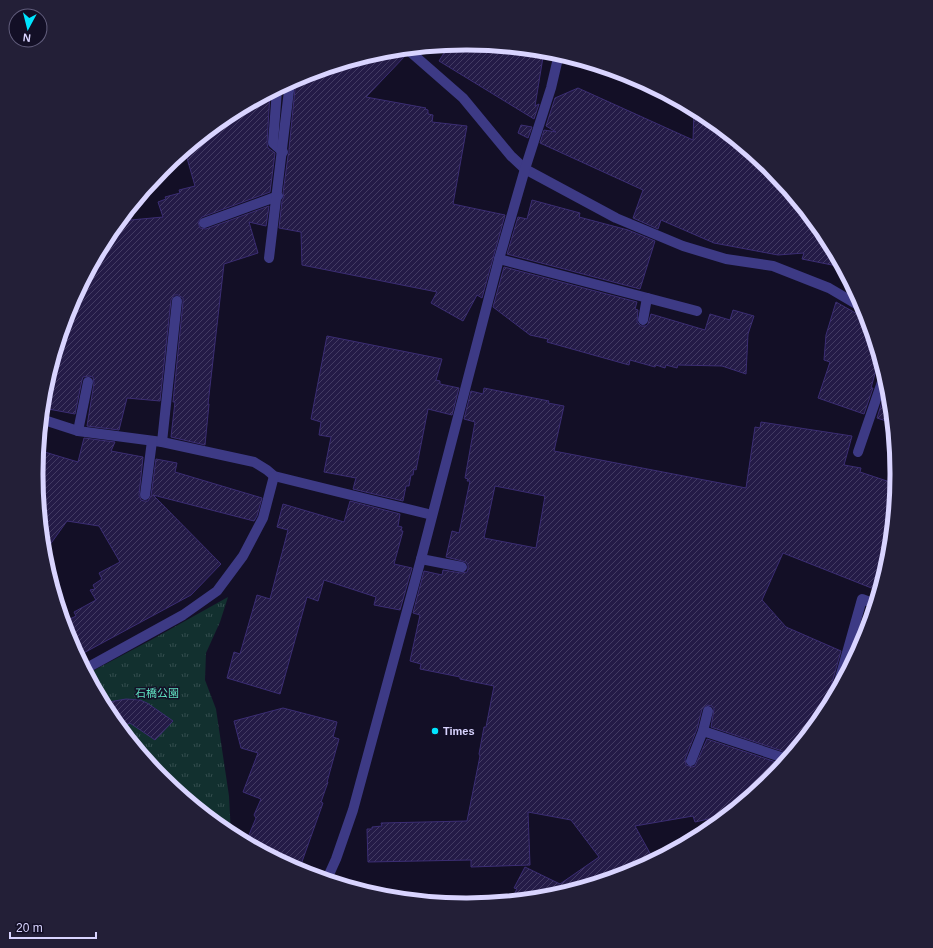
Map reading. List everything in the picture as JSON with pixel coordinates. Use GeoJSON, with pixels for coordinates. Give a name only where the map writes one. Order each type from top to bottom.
{"type":"FeatureCollection","features":[{"type":"Feature","properties":{"kind":"street"},"geometry":{"type":"LineString","coordinates":[[412,54],[462,98],[511,156],[525,169],[616,218],[683,246],[726,259],[773,266],[829,288],[853,302]]}},
{"type":"Feature","properties":{"kind":"street"},"geometry":{"type":"LineString","coordinates":[[329,875],[353,810],[421,559],[499,259],[525,169],[551,88],[557,61]]}},
{"type":"Feature","properties":{"kind":"street"},"geometry":{"type":"LineString","coordinates":[[270,258],[289,89]]}},
{"type":"Feature","properties":{"kind":"street"},"geometry":{"type":"LineString","coordinates":[[277,95],[273,143],[283,152]]}},
{"type":"Feature","properties":{"kind":"street"},"geometry":{"type":"LineString","coordinates":[[204,223],[278,196]]}},
{"type":"Feature","properties":{"kind":"street"},"geometry":{"type":"LineString","coordinates":[[499,259],[697,310]]}},
{"type":"Feature","properties":{"kind":"street"},"geometry":{"type":"LineString","coordinates":[[643,320],[647,298]]}},
{"type":"Feature","properties":{"kind":"street"},"geometry":{"type":"LineString","coordinates":[[145,495],[157,442],[177,301]]}},
{"type":"Feature","properties":{"kind":"street"},"geometry":{"type":"LineString","coordinates":[[78,431],[88,382]]}},
{"type":"Feature","properties":{"kind":"street"},"geometry":{"type":"LineString","coordinates":[[858,452],[881,385]]}},
{"type":"Feature","properties":{"kind":"street"},"geometry":{"type":"LineString","coordinates":[[47,421],[78,431],[157,442],[254,462],[274,476],[432,515]]}},
{"type":"Feature","properties":{"kind":"street"},"geometry":{"type":"LineString","coordinates":[[90,666],[183,615],[217,591],[243,556],[263,518],[274,476]]}},
{"type":"Feature","properties":{"kind":"street"},"geometry":{"type":"LineString","coordinates":[[421,559],[462,567]]}},
{"type":"Feature","properties":{"kind":"street"},"geometry":{"type":"LineString","coordinates":[[843,667],[862,599],[870,602]]}},
{"type":"Feature","properties":{"kind":"street"},"geometry":{"type":"LineString","coordinates":[[691,761],[703,731],[708,711]]}},
{"type":"Feature","properties":{"kind":"street"},"geometry":{"type":"LineString","coordinates":[[703,731],[781,757]]}},
{"type":"Feature","properties":{"kind":"green space","name":"石橋公園"},"geometry":{"type":"Polygon","coordinates":[[[228,597],[220,622],[206,653],[205,680],[216,709],[229,796],[231,826],[187,792],[148,753],[114,709],[92,671],[228,597]]]}},
{"type":"Feature","properties":{"kind":"building"},"geometry":{"type":"Polygon","coordinates":[[[466,50],[494,51],[543,58],[535,106],[539,104],[534,119],[439,61],[445,51],[466,50]]]}},
{"type":"Feature","properties":{"kind":"building"},"geometry":{"type":"Polygon","coordinates":[[[404,55],[366,97],[426,108],[425,109],[428,110],[428,114],[433,115],[432,122],[467,126],[453,204],[505,215],[482,298],[477,295],[463,321],[431,303],[437,292],[302,265],[301,232],[279,228],[295,87],[330,73],[357,65],[404,55]]]}},
{"type":"Feature","properties":{"kind":"building"},"geometry":{"type":"Polygon","coordinates":[[[578,88],[693,140],[694,117],[724,138],[746,156],[785,195],[819,239],[835,266],[802,259],[804,253],[778,255],[714,243],[661,220],[658,229],[633,218],[643,190],[540,143],[544,130],[556,132],[546,126],[555,98],[578,88]]]}},
{"type":"Feature","properties":{"kind":"building"},"geometry":{"type":"Polygon","coordinates":[[[270,99],[267,143],[268,148],[275,153],[270,192],[202,217],[198,222],[200,228],[206,229],[269,206],[266,226],[249,222],[258,253],[224,264],[208,404],[205,445],[171,437],[183,302],[183,298],[178,295],[174,295],[171,300],[160,401],[127,398],[119,430],[87,426],[94,383],[93,377],[89,376],[83,377],[75,414],[48,409],[57,364],[75,312],[100,262],[114,239],[128,220],[163,217],[158,202],[166,199],[165,197],[180,193],[179,190],[195,186],[187,156],[231,122],[270,99]]]}},
{"type":"Feature","properties":{"kind":"building"},"geometry":{"type":"Polygon","coordinates":[[[521,125],[532,127],[528,138],[518,133],[521,125]]]}},
{"type":"Feature","properties":{"kind":"building"},"geometry":{"type":"Polygon","coordinates":[[[532,200],[580,213],[579,217],[628,230],[655,241],[640,289],[507,254],[518,217],[527,219],[532,200]]]}},
{"type":"Feature","properties":{"kind":"building"},"geometry":{"type":"Polygon","coordinates":[[[504,267],[637,302],[635,309],[638,310],[637,322],[641,326],[646,326],[648,324],[651,314],[705,330],[710,314],[730,320],[733,310],[754,316],[748,334],[746,374],[722,366],[678,365],[677,368],[666,365],[665,368],[656,365],[655,367],[630,360],[629,365],[547,342],[548,339],[530,335],[493,307],[504,267]]]}},
{"type":"Feature","properties":{"kind":"building"},"geometry":{"type":"Polygon","coordinates":[[[836,302],[859,315],[877,367],[871,388],[873,388],[864,414],[818,398],[830,362],[824,360],[826,335],[836,302]]]}},
{"type":"Feature","properties":{"kind":"building"},"geometry":{"type":"Polygon","coordinates":[[[327,336],[442,359],[436,380],[440,381],[440,384],[459,388],[452,415],[428,409],[416,470],[414,469],[413,475],[411,475],[409,486],[406,486],[403,501],[353,489],[356,478],[324,472],[331,437],[319,435],[321,422],[311,419],[327,336]]]}},
{"type":"Feature","properties":{"kind":"building"},"geometry":{"type":"Polygon","coordinates":[[[484,388],[549,401],[548,403],[564,406],[554,451],[746,488],[755,427],[760,428],[761,422],[852,436],[844,465],[861,468],[860,472],[890,482],[886,529],[882,557],[874,589],[783,553],[762,600],[786,627],[841,651],[830,691],[819,709],[786,752],[711,727],[714,709],[712,706],[707,705],[702,709],[697,729],[685,759],[686,765],[692,767],[695,766],[707,739],[776,762],[766,773],[746,792],[713,818],[695,822],[693,816],[635,826],[651,855],[646,857],[603,875],[576,883],[514,895],[517,889],[514,888],[525,867],[560,884],[599,857],[571,820],[528,812],[530,865],[471,867],[471,860],[368,862],[367,829],[382,826],[381,823],[467,821],[480,756],[479,754],[484,727],[486,727],[494,686],[420,669],[421,664],[410,661],[420,615],[413,613],[424,571],[442,575],[443,570],[461,573],[467,572],[468,569],[466,562],[446,557],[452,531],[459,533],[470,481],[467,481],[468,479],[465,478],[475,422],[464,419],[471,391],[483,394],[484,388]],[[495,486],[484,538],[536,548],[545,496],[495,486]]]}},
{"type":"Feature","properties":{"kind":"building"},"geometry":{"type":"Polygon","coordinates":[[[883,398],[886,421],[877,418],[883,398]]]}},
{"type":"Feature","properties":{"kind":"building"},"geometry":{"type":"Polygon","coordinates":[[[84,438],[115,442],[111,451],[143,457],[139,495],[141,500],[148,501],[151,496],[156,459],[177,463],[175,472],[262,498],[254,521],[153,495],[221,564],[191,595],[83,653],[69,620],[76,616],[74,612],[96,600],[90,590],[95,589],[93,585],[102,579],[99,573],[120,562],[99,526],[67,521],[49,546],[44,502],[44,452],[78,462],[84,438]]]}},
{"type":"Feature","properties":{"kind":"building"},"geometry":{"type":"Polygon","coordinates":[[[350,501],[400,514],[398,526],[402,527],[401,531],[403,531],[394,564],[412,568],[400,610],[374,605],[376,597],[324,580],[318,601],[307,597],[280,694],[227,678],[234,652],[240,654],[257,595],[270,599],[288,530],[277,527],[283,504],[344,522],[350,501]]]}},
{"type":"Feature","properties":{"kind":"building"},"geometry":{"type":"Polygon","coordinates":[[[126,699],[140,700],[147,703],[173,721],[155,740],[130,723],[126,725],[110,702],[126,699]]]}},
{"type":"Feature","properties":{"kind":"building"},"geometry":{"type":"Polygon","coordinates":[[[283,708],[337,722],[333,737],[339,739],[328,782],[321,802],[323,803],[301,864],[279,854],[248,837],[256,818],[254,815],[261,799],[243,792],[258,753],[241,748],[234,721],[283,708]]]}},
{"type":"Feature","properties":{"kind":"place","name":"Times"},"geometry":{"type":"Point","coordinates":[435,731]}}]}
